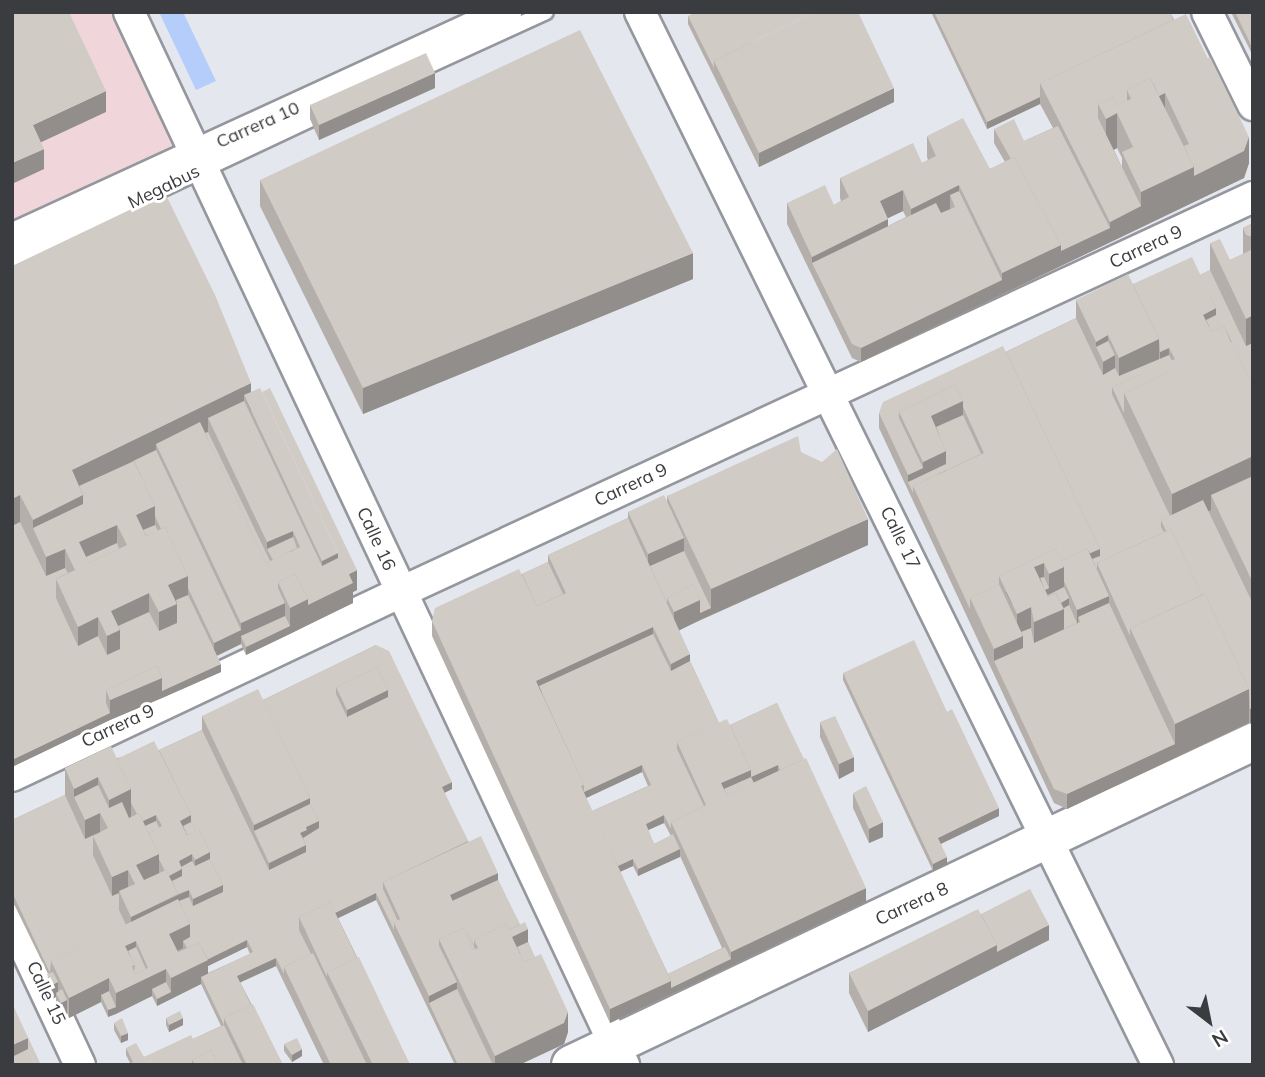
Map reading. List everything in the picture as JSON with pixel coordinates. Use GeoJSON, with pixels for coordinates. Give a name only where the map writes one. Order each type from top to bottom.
{"type":"FeatureCollection","features":[{"type":"Feature","properties":{"kind":"main road","name":"Carrera 8"},"geometry":{"type":"LineString","coordinates":[[571,1065],[619,1055],[1048,839],[1253,741]]}},
{"type":"Feature","properties":{"kind":"street","name":"Calle 16"},"geometry":{"type":"LineString","coordinates":[[129,12],[197,162],[619,1055]]}},
{"type":"Feature","properties":{"kind":"street","name":"Carrera 10"},"geometry":{"type":"LineString","coordinates":[[12,239],[197,162],[506,12]]}},
{"type":"Feature","properties":{"kind":"street","name":"Calle 17"},"geometry":{"type":"LineString","coordinates":[[640,12],[1158,1065]]}},
{"type":"Feature","properties":{"kind":"street"},"geometry":{"type":"LineString","coordinates":[[1207,12],[1253,105]]}},
{"type":"Feature","properties":{"kind":"street","name":"Carrera 9"},"geometry":{"type":"LineString","coordinates":[[12,776],[401,592],[1253,197]]}},
{"type":"Feature","properties":{"kind":"street","name":"Calle 15"},"geometry":{"type":"LineString","coordinates":[[12,920],[80,1065]]}},
{"type":"Feature","properties":{"kind":"lane"},"geometry":{"type":"LineString","coordinates":[[403,77],[546,12]]}},
{"type":"Feature","properties":{"kind":"lane","name":"Megabus"},"geometry":{"type":"LineString","coordinates":[[12,260],[197,162],[333,109]]}},
{"type":"Feature","properties":{"kind":"shaded area"},"geometry":{"type":"Polygon","coordinates":[[[12,12],[129,12],[193,154],[12,239],[12,12]]]}},
{"type":"Feature","properties":{"kind":"shaded area"},"geometry":{"type":"Polygon","coordinates":[[[159,12],[183,12],[216,81],[196,90],[159,12]]]}},
{"type":"Feature","properties":{"kind":"building"},"geometry":{"type":"Polygon","coordinates":[[[12,12],[69,12],[106,91],[33,125],[44,149],[12,163],[12,12]]]}},
{"type":"Feature","properties":{"kind":"building"},"geometry":{"type":"Polygon","coordinates":[[[696,12],[814,12],[714,61],[714,68],[688,16],[696,12]]]}},
{"type":"Feature","properties":{"kind":"building"},"geometry":{"type":"Polygon","coordinates":[[[814,12],[858,12],[894,88],[759,153],[714,61],[814,12]]]}},
{"type":"Feature","properties":{"kind":"building"},"geometry":{"type":"Polygon","coordinates":[[[934,12],[1170,12],[1173,20],[1040,83],[1040,97],[987,122],[934,12]]]}},
{"type":"Feature","properties":{"kind":"building"},"geometry":{"type":"Polygon","coordinates":[[[1235,12],[1253,12],[1253,49],[1235,12]]]}},
{"type":"Feature","properties":{"kind":"building"},"geometry":{"type":"Polygon","coordinates":[[[1186,14],[1208,59],[1154,85],[1150,78],[1127,90],[1127,101],[1116,105],[1113,97],[1098,104],[1098,118],[1141,206],[1110,222],[1040,83],[1186,14]]]}},
{"type":"Feature","properties":{"kind":"building"},"geometry":{"type":"Polygon","coordinates":[[[580,30],[693,253],[363,388],[260,180],[580,30]]]}},
{"type":"Feature","properties":{"kind":"building"},"geometry":{"type":"Polygon","coordinates":[[[426,53],[435,73],[319,125],[310,105],[426,53]]]}},
{"type":"Feature","properties":{"kind":"building"},"geometry":{"type":"Polygon","coordinates":[[[1210,57],[1249,137],[1244,151],[1194,176],[1194,167],[1184,146],[1189,144],[1165,93],[1159,96],[1154,85],[1210,57]]]}},
{"type":"Feature","properties":{"kind":"building"},"geometry":{"type":"Polygon","coordinates":[[[1150,78],[1194,167],[1141,192],[1122,152],[1133,147],[1117,113],[1106,119],[1098,104],[1113,97],[1116,105],[1131,99],[1127,90],[1150,78]]]}},
{"type":"Feature","properties":{"kind":"building"},"geometry":{"type":"Polygon","coordinates":[[[963,118],[990,169],[1014,157],[1061,245],[1002,273],[959,185],[911,209],[903,190],[880,201],[888,219],[812,257],[787,203],[825,185],[834,205],[849,197],[840,178],[913,143],[922,163],[936,156],[927,136],[963,118]]]}},
{"type":"Feature","properties":{"kind":"building"},"geometry":{"type":"Polygon","coordinates":[[[1014,119],[1024,141],[1058,126],[1110,228],[1061,251],[1061,245],[1014,157],[1011,159],[994,129],[1014,119]]]}},
{"type":"Feature","properties":{"kind":"building"},"geometry":{"type":"Polygon","coordinates":[[[959,191],[1002,280],[861,348],[852,344],[812,263],[936,203],[941,213],[955,207],[950,195],[959,191]]]}},
{"type":"Feature","properties":{"kind":"building"},"geometry":{"type":"Polygon","coordinates":[[[165,193],[215,295],[251,383],[72,470],[83,495],[33,520],[20,495],[12,499],[12,266],[165,193]]]}},
{"type":"Feature","properties":{"kind":"building"},"geometry":{"type":"Polygon","coordinates":[[[1253,223],[1253,237],[1246,235],[1243,228],[1253,223]]]}},
{"type":"Feature","properties":{"kind":"building"},"geometry":{"type":"Polygon","coordinates":[[[1220,239],[1230,260],[1253,249],[1253,315],[1246,319],[1210,243],[1220,239]]]}},
{"type":"Feature","properties":{"kind":"building"},"geometry":{"type":"Polygon","coordinates":[[[1192,257],[1216,308],[1203,315],[1212,332],[1224,326],[1231,343],[1124,393],[1124,413],[1112,387],[1175,359],[1169,348],[1160,352],[1159,339],[1133,284],[1192,257]]]}},
{"type":"Feature","properties":{"kind":"building"},"geometry":{"type":"Polygon","coordinates":[[[1210,270],[1246,346],[1253,343],[1253,386],[1224,326],[1212,332],[1206,320],[1216,315],[1216,308],[1200,275],[1210,270]]]}},
{"type":"Feature","properties":{"kind":"building"},"geometry":{"type":"Polygon","coordinates":[[[1128,274],[1159,339],[1119,358],[1108,335],[1096,342],[1076,300],[1128,274]]]}},
{"type":"Feature","properties":{"kind":"building"},"geometry":{"type":"Polygon","coordinates":[[[1076,318],[1103,375],[1115,368],[1119,376],[1169,355],[1172,361],[1112,387],[1112,394],[1170,516],[1161,520],[1164,532],[1097,563],[1097,569],[1092,559],[1100,556],[1100,549],[1006,352],[1076,318]]]}},
{"type":"Feature","properties":{"kind":"building"},"geometry":{"type":"Polygon","coordinates":[[[1108,341],[1115,355],[1103,362],[1096,347],[1108,341]]]}},
{"type":"Feature","properties":{"kind":"building"},"geometry":{"type":"Polygon","coordinates":[[[1232,342],[1253,386],[1253,456],[1172,494],[1124,393],[1232,342]]]}},
{"type":"Feature","properties":{"kind":"building"},"geometry":{"type":"Polygon","coordinates":[[[1003,346],[1100,549],[1090,553],[1087,548],[1061,561],[1056,549],[999,576],[999,584],[970,598],[970,609],[913,486],[984,453],[963,407],[963,401],[955,385],[899,412],[899,418],[923,468],[908,475],[879,413],[883,402],[1003,346]]]}},
{"type":"Feature","properties":{"kind":"building"},"geometry":{"type":"Polygon","coordinates":[[[955,385],[963,401],[931,416],[946,451],[923,462],[899,412],[955,385]]]}},
{"type":"Feature","properties":{"kind":"building"},"geometry":{"type":"Polygon","coordinates":[[[260,388],[338,553],[322,561],[244,395],[260,388]]]}},
{"type":"Feature","properties":{"kind":"building"},"geometry":{"type":"Polygon","coordinates":[[[270,388],[357,570],[349,574],[353,583],[308,605],[308,599],[295,574],[278,582],[285,603],[241,623],[156,444],[200,422],[266,563],[300,547],[293,531],[267,542],[208,418],[244,401],[322,566],[338,558],[338,553],[262,392],[270,388]]]}},
{"type":"Feature","properties":{"kind":"building"},"geometry":{"type":"Polygon","coordinates":[[[963,415],[981,454],[913,486],[913,493],[908,482],[946,464],[946,451],[936,427],[963,415]]]}},
{"type":"Feature","properties":{"kind":"building"},"geometry":{"type":"Polygon","coordinates":[[[208,432],[270,561],[266,563],[205,433],[208,432]]]}},
{"type":"Feature","properties":{"kind":"building"},"geometry":{"type":"Polygon","coordinates":[[[798,436],[801,452],[822,462],[837,449],[868,519],[711,589],[667,496],[798,436]]]}},
{"type":"Feature","properties":{"kind":"building"},"geometry":{"type":"Polygon","coordinates":[[[156,450],[241,630],[214,643],[188,588],[188,576],[165,527],[161,529],[155,516],[155,506],[134,461],[129,463],[156,450]]]}},
{"type":"Feature","properties":{"kind":"building"},"geometry":{"type":"Polygon","coordinates":[[[134,461],[155,506],[136,515],[146,536],[165,527],[188,576],[168,585],[177,604],[159,612],[149,593],[111,611],[120,630],[107,636],[98,617],[78,627],[56,579],[75,570],[65,549],[46,557],[33,528],[83,504],[79,486],[134,461]],[[117,525],[79,542],[89,563],[127,545],[117,525]]]}},
{"type":"Feature","properties":{"kind":"building"},"geometry":{"type":"Polygon","coordinates":[[[1253,476],[1253,583],[1211,495],[1253,476]]]}},
{"type":"Feature","properties":{"kind":"building"},"geometry":{"type":"Polygon","coordinates":[[[664,495],[684,538],[648,554],[628,512],[664,495]]]}},
{"type":"Feature","properties":{"kind":"building"},"geometry":{"type":"Polygon","coordinates":[[[1203,500],[1253,604],[1253,708],[1250,709],[1249,689],[1205,594],[1202,595],[1171,529],[1166,531],[1161,520],[1203,500]]]}},
{"type":"Feature","properties":{"kind":"building"},"geometry":{"type":"Polygon","coordinates":[[[628,518],[690,654],[671,664],[653,627],[536,681],[671,981],[610,1009],[432,621],[435,608],[519,569],[537,606],[566,593],[548,555],[628,518]]]}},
{"type":"Feature","properties":{"kind":"building"},"geometry":{"type":"Polygon","coordinates":[[[20,522],[46,576],[65,568],[68,573],[56,579],[56,598],[78,646],[98,636],[107,655],[120,649],[118,626],[149,612],[159,631],[177,623],[176,600],[188,595],[221,664],[162,691],[162,678],[157,666],[106,690],[106,703],[110,713],[12,760],[12,526],[20,522]]]}},
{"type":"Feature","properties":{"kind":"building"},"geometry":{"type":"Polygon","coordinates":[[[155,525],[158,531],[146,536],[143,530],[155,525]]]}},
{"type":"Feature","properties":{"kind":"building"},"geometry":{"type":"Polygon","coordinates":[[[1171,529],[1202,595],[1130,628],[1130,636],[1097,563],[1171,529]]]}},
{"type":"Feature","properties":{"kind":"building"},"geometry":{"type":"Polygon","coordinates":[[[293,537],[297,548],[273,560],[267,549],[293,537]]]}},
{"type":"Feature","properties":{"kind":"building"},"geometry":{"type":"Polygon","coordinates":[[[117,543],[119,549],[89,563],[86,557],[117,543]]]}},
{"type":"Feature","properties":{"kind":"building"},"geometry":{"type":"Polygon","coordinates":[[[1087,548],[1109,596],[1077,610],[1064,581],[1061,561],[1087,548]]]}},
{"type":"Feature","properties":{"kind":"building"},"geometry":{"type":"Polygon","coordinates":[[[1056,549],[1064,567],[1049,574],[1044,563],[1034,567],[1048,596],[1056,593],[1064,609],[1034,622],[1031,607],[1017,614],[999,576],[1056,549]]]}},
{"type":"Feature","properties":{"kind":"building"},"geometry":{"type":"Polygon","coordinates":[[[684,551],[711,608],[700,613],[700,600],[693,584],[667,598],[667,603],[650,566],[684,551]]]}},
{"type":"Feature","properties":{"kind":"building"},"geometry":{"type":"Polygon","coordinates":[[[548,562],[563,594],[537,606],[522,574],[548,562]]]}},
{"type":"Feature","properties":{"kind":"building"},"geometry":{"type":"Polygon","coordinates":[[[295,574],[308,599],[290,608],[278,582],[295,574]]]}},
{"type":"Feature","properties":{"kind":"building"},"geometry":{"type":"Polygon","coordinates":[[[1044,577],[1049,588],[1045,590],[1040,578],[1044,577]]]}},
{"type":"Feature","properties":{"kind":"building"},"geometry":{"type":"Polygon","coordinates":[[[693,584],[700,600],[674,612],[667,598],[693,584]]]}},
{"type":"Feature","properties":{"kind":"building"},"geometry":{"type":"Polygon","coordinates":[[[999,584],[1023,636],[994,649],[970,598],[999,584]]]}},
{"type":"Feature","properties":{"kind":"building"},"geometry":{"type":"Polygon","coordinates":[[[1064,587],[1069,598],[1061,603],[1056,593],[1048,596],[1048,595],[1064,587]]]}},
{"type":"Feature","properties":{"kind":"building"},"geometry":{"type":"Polygon","coordinates":[[[1205,594],[1249,689],[1175,724],[1130,628],[1205,594]]]}},
{"type":"Feature","properties":{"kind":"building"},"geometry":{"type":"Polygon","coordinates":[[[1109,603],[1175,744],[1067,794],[1054,789],[994,661],[1023,648],[1021,632],[1031,628],[1034,643],[1080,622],[1078,617],[1109,603]]]}},
{"type":"Feature","properties":{"kind":"building"},"geometry":{"type":"Polygon","coordinates":[[[1069,605],[1077,623],[1064,629],[1064,608],[1069,605]]]}},
{"type":"Feature","properties":{"kind":"building"},"geometry":{"type":"Polygon","coordinates":[[[285,616],[290,626],[246,647],[241,636],[285,616]]]}},
{"type":"Feature","properties":{"kind":"building"},"geometry":{"type":"Polygon","coordinates":[[[653,634],[671,671],[690,661],[719,723],[677,742],[677,749],[704,806],[671,822],[671,829],[664,815],[646,824],[654,844],[673,834],[680,849],[638,869],[633,859],[618,866],[592,811],[651,785],[642,765],[584,792],[584,785],[539,686],[653,634]]]}},
{"type":"Feature","properties":{"kind":"building"},"geometry":{"type":"Polygon","coordinates":[[[914,640],[947,712],[952,709],[999,808],[938,838],[947,857],[933,864],[843,673],[914,640]]]}},
{"type":"Feature","properties":{"kind":"building"},"geometry":{"type":"Polygon","coordinates":[[[376,645],[389,651],[452,782],[442,787],[468,841],[383,882],[383,889],[398,921],[394,923],[394,930],[376,893],[335,913],[330,902],[299,917],[299,930],[311,954],[284,967],[284,974],[276,958],[237,976],[251,1005],[224,1018],[224,1025],[201,977],[253,952],[247,940],[208,959],[199,943],[187,948],[183,941],[190,937],[190,924],[179,901],[189,897],[193,906],[223,892],[223,885],[210,859],[210,852],[199,829],[196,831],[191,822],[191,815],[159,750],[202,730],[269,870],[306,852],[303,838],[319,828],[319,821],[263,700],[376,645]],[[377,667],[336,687],[336,694],[347,717],[388,697],[388,690],[377,667]]]}},
{"type":"Feature","properties":{"kind":"building"},"geometry":{"type":"Polygon","coordinates":[[[157,666],[162,678],[110,700],[106,690],[157,666]]]}},
{"type":"Feature","properties":{"kind":"building"},"geometry":{"type":"Polygon","coordinates":[[[377,667],[388,690],[347,710],[336,687],[377,667]]]}},
{"type":"Feature","properties":{"kind":"building"},"geometry":{"type":"Polygon","coordinates":[[[258,689],[310,798],[254,825],[202,716],[258,689]]]}},
{"type":"Feature","properties":{"kind":"building"},"geometry":{"type":"Polygon","coordinates":[[[777,703],[804,759],[780,770],[778,765],[751,777],[751,770],[730,725],[777,703]]]}},
{"type":"Feature","properties":{"kind":"building"},"geometry":{"type":"Polygon","coordinates":[[[835,716],[854,757],[839,764],[820,722],[835,716]]]}},
{"type":"Feature","properties":{"kind":"building"},"geometry":{"type":"Polygon","coordinates":[[[727,719],[751,770],[721,783],[727,795],[806,758],[866,888],[731,952],[671,822],[706,805],[677,742],[727,719]]]}},
{"type":"Feature","properties":{"kind":"building"},"geometry":{"type":"Polygon","coordinates":[[[154,741],[191,815],[180,821],[187,835],[199,829],[210,852],[195,860],[192,854],[179,861],[182,869],[169,876],[149,833],[162,826],[156,815],[143,821],[139,813],[137,814],[131,803],[131,789],[117,759],[154,741]]]}},
{"type":"Feature","properties":{"kind":"building"},"geometry":{"type":"Polygon","coordinates":[[[111,746],[131,789],[109,800],[98,777],[74,789],[65,768],[111,746]]]}},
{"type":"Feature","properties":{"kind":"building"},"geometry":{"type":"Polygon","coordinates":[[[751,777],[754,783],[727,795],[724,789],[751,777]]]}},
{"type":"Feature","properties":{"kind":"building"},"geometry":{"type":"Polygon","coordinates":[[[98,785],[109,808],[122,802],[129,818],[139,813],[159,854],[136,865],[144,880],[166,870],[178,894],[131,917],[119,891],[135,884],[128,870],[112,877],[93,836],[108,828],[100,813],[85,820],[74,797],[98,785]]]}},
{"type":"Feature","properties":{"kind":"building"},"geometry":{"type":"Polygon","coordinates":[[[866,786],[883,822],[869,829],[853,793],[866,786]]]}},
{"type":"Feature","properties":{"kind":"building"},"geometry":{"type":"Polygon","coordinates":[[[65,795],[85,839],[100,832],[93,836],[93,855],[112,896],[119,893],[119,910],[126,925],[51,961],[50,973],[12,892],[12,820],[65,795]]]}},
{"type":"Feature","properties":{"kind":"building"},"geometry":{"type":"Polygon","coordinates":[[[310,804],[319,821],[300,833],[306,845],[269,863],[254,831],[310,804]]]}},
{"type":"Feature","properties":{"kind":"building"},"geometry":{"type":"Polygon","coordinates":[[[156,821],[159,828],[149,833],[145,826],[156,821]]]}},
{"type":"Feature","properties":{"kind":"building"},"geometry":{"type":"Polygon","coordinates":[[[191,822],[196,831],[187,835],[183,826],[191,822]]]}},
{"type":"Feature","properties":{"kind":"building"},"geometry":{"type":"Polygon","coordinates":[[[481,836],[498,873],[450,895],[475,949],[473,950],[463,928],[439,939],[439,946],[457,982],[429,996],[394,923],[400,919],[383,882],[481,836]]]}},
{"type":"Feature","properties":{"kind":"building"},"geometry":{"type":"Polygon","coordinates":[[[210,859],[223,885],[193,899],[189,890],[178,894],[172,881],[182,876],[181,867],[192,861],[195,866],[210,859]]]}},
{"type":"Feature","properties":{"kind":"building"},"geometry":{"type":"Polygon","coordinates":[[[498,880],[520,924],[509,930],[506,924],[474,940],[474,946],[452,901],[498,880]]]}},
{"type":"Feature","properties":{"kind":"building"},"geometry":{"type":"Polygon","coordinates":[[[1030,889],[1049,925],[997,952],[997,945],[981,914],[1030,889]]]}},
{"type":"Feature","properties":{"kind":"building"},"geometry":{"type":"Polygon","coordinates":[[[178,899],[190,924],[169,934],[178,952],[199,943],[208,960],[171,978],[166,969],[116,993],[109,978],[69,998],[51,961],[178,899]],[[136,941],[125,946],[135,965],[132,966],[135,974],[148,968],[136,941]]]}},
{"type":"Feature","properties":{"kind":"building"},"geometry":{"type":"Polygon","coordinates":[[[330,902],[357,958],[327,972],[327,977],[299,917],[330,902]]]}},
{"type":"Feature","properties":{"kind":"building"},"geometry":{"type":"Polygon","coordinates":[[[978,909],[997,945],[868,1011],[849,973],[978,909]]]}},
{"type":"Feature","properties":{"kind":"building"},"geometry":{"type":"Polygon","coordinates":[[[525,922],[528,929],[512,937],[524,962],[541,954],[568,1012],[564,1023],[495,1056],[439,939],[463,928],[473,950],[478,948],[474,940],[506,924],[509,930],[525,922]]]}},
{"type":"Feature","properties":{"kind":"building"},"geometry":{"type":"Polygon","coordinates":[[[528,942],[535,957],[524,962],[517,947],[528,942]]]}},
{"type":"Feature","properties":{"kind":"building"},"geometry":{"type":"Polygon","coordinates":[[[136,947],[146,969],[135,974],[135,965],[128,951],[136,947]]]}},
{"type":"Feature","properties":{"kind":"building"},"geometry":{"type":"Polygon","coordinates":[[[725,947],[731,959],[671,988],[668,974],[725,947]]]}},
{"type":"Feature","properties":{"kind":"building"},"geometry":{"type":"Polygon","coordinates":[[[313,953],[367,1065],[331,1065],[284,967],[313,953]]]}},
{"type":"Feature","properties":{"kind":"building"},"geometry":{"type":"Polygon","coordinates":[[[359,957],[410,1065],[373,1065],[327,972],[359,957]]]}},
{"type":"Feature","properties":{"kind":"building"},"geometry":{"type":"Polygon","coordinates":[[[53,972],[58,982],[52,985],[47,974],[53,972]]]}},
{"type":"Feature","properties":{"kind":"building"},"geometry":{"type":"Polygon","coordinates":[[[166,982],[171,992],[157,999],[152,989],[166,982]]]}},
{"type":"Feature","properties":{"kind":"building"},"geometry":{"type":"Polygon","coordinates":[[[62,989],[67,1000],[61,1003],[56,993],[62,989]]]}},
{"type":"Feature","properties":{"kind":"building"},"geometry":{"type":"Polygon","coordinates":[[[457,989],[493,1065],[458,1065],[429,1003],[457,989]]]}},
{"type":"Feature","properties":{"kind":"building"},"geometry":{"type":"Polygon","coordinates":[[[109,991],[116,1007],[108,1010],[101,995],[109,991]]]}},
{"type":"Feature","properties":{"kind":"building"},"geometry":{"type":"Polygon","coordinates":[[[12,1003],[28,1038],[12,1045],[12,1003]]]}},
{"type":"Feature","properties":{"kind":"building"},"geometry":{"type":"Polygon","coordinates":[[[12,1003],[41,1065],[36,1065],[28,1049],[28,1038],[12,1003]]]}},
{"type":"Feature","properties":{"kind":"building"},"geometry":{"type":"Polygon","coordinates":[[[253,1004],[283,1065],[247,1065],[224,1018],[253,1004]]]}},
{"type":"Feature","properties":{"kind":"building"},"geometry":{"type":"Polygon","coordinates":[[[180,1011],[183,1018],[169,1025],[166,1018],[180,1011]]]}},
{"type":"Feature","properties":{"kind":"building"},"geometry":{"type":"Polygon","coordinates":[[[122,1018],[128,1033],[121,1036],[114,1023],[122,1018]]]}},
{"type":"Feature","properties":{"kind":"building"},"geometry":{"type":"Polygon","coordinates":[[[224,1025],[243,1065],[218,1065],[211,1050],[192,1060],[192,1065],[127,1065],[133,1062],[126,1048],[136,1043],[144,1057],[191,1035],[193,1039],[224,1025]]]}},
{"type":"Feature","properties":{"kind":"building"},"geometry":{"type":"Polygon","coordinates":[[[297,1038],[302,1049],[292,1055],[284,1044],[297,1038]]]}},
{"type":"Feature","properties":{"kind":"building"},"geometry":{"type":"Polygon","coordinates":[[[28,1049],[36,1065],[12,1065],[12,1057],[28,1049]]]}},
{"type":"Feature","properties":{"kind":"building"},"geometry":{"type":"Polygon","coordinates":[[[211,1050],[218,1065],[195,1065],[192,1060],[211,1050]]]}}]}
